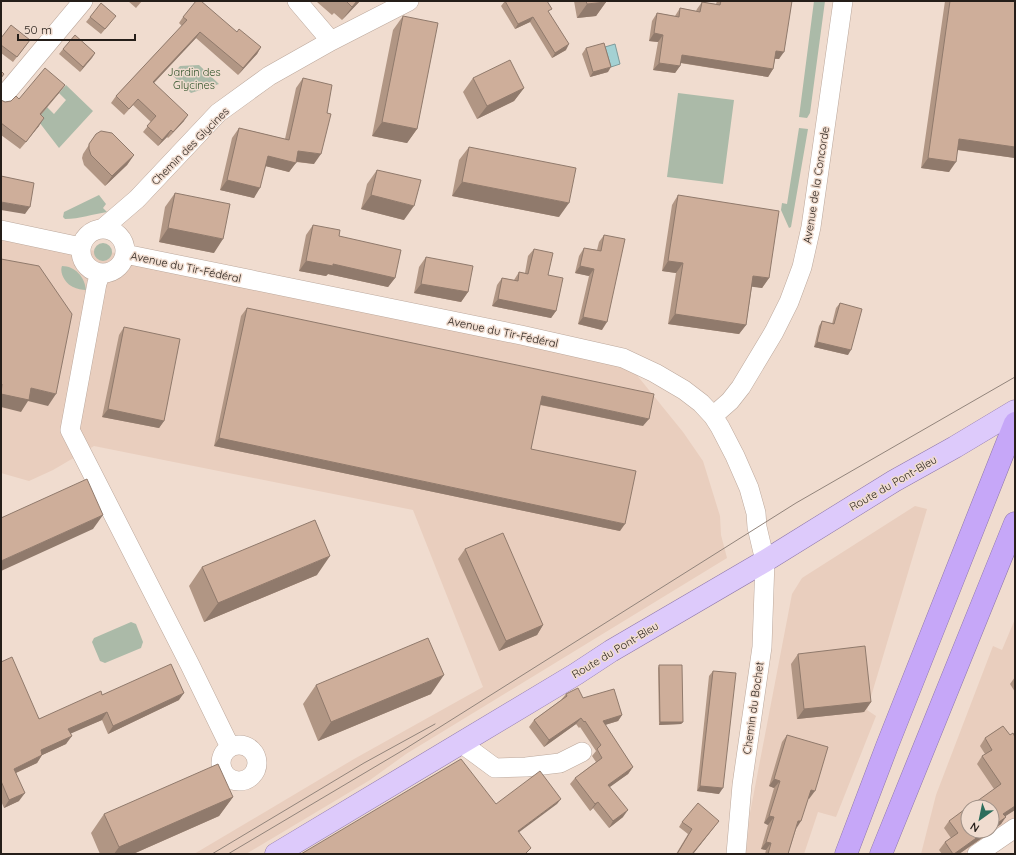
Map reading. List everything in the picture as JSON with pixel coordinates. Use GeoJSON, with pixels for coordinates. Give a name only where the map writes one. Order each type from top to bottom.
{"type":"FeatureCollection","features":[{"type":"Feature","properties":{"kind":"highway"},"geometry":{"type":"LineString","coordinates":[[846,854],[884,752],[1015,423]]}},
{"type":"Feature","properties":{"kind":"highway"},"geometry":{"type":"LineString","coordinates":[[881,854],[1015,523]]}},
{"type":"Feature","properties":{"kind":"highway"},"geometry":{"type":"LineString","coordinates":[[891,854],[959,662]]}},
{"type":"Feature","properties":{"kind":"main road","name":"Route du Pont-Bleu"},"geometry":{"type":"LineString","coordinates":[[276,854],[576,674],[611,651],[765,561],[894,481],[1015,411]]}},
{"type":"Feature","properties":{"kind":"street"},"geometry":{"type":"LineString","coordinates":[[1,100],[83,1]]}},
{"type":"Feature","properties":{"kind":"street"},"geometry":{"type":"LineString","coordinates":[[297,1],[331,41]]}},
{"type":"Feature","properties":{"kind":"street","name":"Chemin des Glycines"},"geometry":{"type":"LineString","coordinates":[[102,229],[137,199],[218,113],[269,76],[331,41],[409,1]]}},
{"type":"Feature","properties":{"kind":"street","name":"Avenue de la Concorde"},"geometry":{"type":"LineString","coordinates":[[712,416],[730,401],[745,381],[774,332],[789,302],[802,267],[812,228],[843,1]]}},
{"type":"Feature","properties":{"kind":"street"},"geometry":{"type":"LineString","coordinates":[[102,229],[112,231],[119,236],[123,242],[125,254],[122,262],[113,271],[101,273],[94,272],[85,264],[82,258],[81,247],[88,234],[94,230],[102,229]]}},
{"type":"Feature","properties":{"kind":"street"},"geometry":{"type":"LineString","coordinates":[[1,230],[81,247]]}},
{"type":"Feature","properties":{"kind":"street","name":"Avenue du Tir-Fédéral"},"geometry":{"type":"LineString","coordinates":[[125,254],[506,332],[623,358],[640,365],[675,384],[701,404],[712,416],[735,456],[749,488],[756,513],[757,527],[765,561]]}},
{"type":"Feature","properties":{"kind":"street"},"geometry":{"type":"LineString","coordinates":[[101,273],[97,283],[70,430],[190,665],[230,747]]}},
{"type":"Feature","properties":{"kind":"street","name":"Chemin du Bochet"},"geometry":{"type":"LineString","coordinates":[[736,854],[742,785],[762,647],[765,561]]}},
{"type":"Feature","properties":{"kind":"street"},"geometry":{"type":"LineString","coordinates":[[461,743],[494,768],[526,767],[560,763],[582,752]]}},
{"type":"Feature","properties":{"kind":"street"},"geometry":{"type":"LineString","coordinates":[[977,854],[1015,828]]}},
{"type":"Feature","properties":{"kind":"shaded area"},"geometry":{"type":"Polygon","coordinates":[[[1,240],[125,254],[623,358],[683,432],[703,461],[720,516],[721,535],[727,558],[406,754],[370,780],[246,854],[194,854],[354,759],[483,687],[413,510],[94,446],[53,470],[29,481],[1,473],[1,240]]]}},
{"type":"Feature","properties":{"kind":"shaded area"},"geometry":{"type":"Polygon","coordinates":[[[915,506],[927,509],[867,710],[876,716],[836,817],[818,812],[804,854],[746,854],[750,813],[792,594],[802,578],[915,506]]]}},
{"type":"Feature","properties":{"kind":"shaded area"},"geometry":{"type":"Polygon","coordinates":[[[1015,619],[1015,819],[1000,829],[1000,799],[960,799],[960,839],[986,839],[964,854],[921,854],[936,795],[993,646],[1002,650],[1015,619]]]}},
{"type":"Feature","properties":{"kind":"green space"},"geometry":{"type":"Polygon","coordinates":[[[814,1],[825,1],[810,113],[807,118],[799,117],[814,1]]]}},
{"type":"Feature","properties":{"kind":"green space","name":"Jardin des Glycines"},"geometry":{"type":"Polygon","coordinates":[[[199,65],[219,84],[191,93],[172,75],[180,66],[199,65]]]}},
{"type":"Feature","properties":{"kind":"green space"},"geometry":{"type":"Polygon","coordinates":[[[66,85],[93,111],[59,148],[36,118],[47,107],[54,114],[66,100],[59,93],[66,85]]]}},
{"type":"Feature","properties":{"kind":"green space"},"geometry":{"type":"Polygon","coordinates":[[[678,93],[734,100],[723,184],[667,177],[678,93]]]}},
{"type":"Feature","properties":{"kind":"green space"},"geometry":{"type":"Polygon","coordinates":[[[799,128],[808,129],[791,227],[789,228],[781,210],[782,203],[787,204],[799,128]]]}},
{"type":"Feature","properties":{"kind":"green space"},"geometry":{"type":"Polygon","coordinates":[[[99,195],[106,204],[103,208],[107,212],[76,218],[65,219],[63,217],[64,212],[99,195]]]}},
{"type":"Feature","properties":{"kind":"green space"},"geometry":{"type":"Polygon","coordinates":[[[99,243],[107,243],[112,248],[110,259],[107,261],[99,261],[94,256],[94,248],[99,243]]]}},
{"type":"Feature","properties":{"kind":"green space"},"geometry":{"type":"Polygon","coordinates":[[[62,266],[67,266],[78,273],[84,281],[86,290],[81,290],[70,286],[62,275],[62,266]]]}},
{"type":"Feature","properties":{"kind":"green space"},"geometry":{"type":"Polygon","coordinates":[[[131,622],[136,624],[143,642],[141,648],[105,663],[100,661],[92,642],[94,638],[131,622]]]}},
{"type":"Feature","properties":{"kind":"water"},"geometry":{"type":"Polygon","coordinates":[[[615,44],[620,64],[611,67],[605,47],[615,44]]]}},
{"type":"Feature","properties":{"kind":"building"},"geometry":{"type":"Polygon","coordinates":[[[196,1],[201,1],[237,32],[239,29],[261,47],[243,68],[200,32],[153,82],[188,115],[173,132],[171,130],[162,140],[147,126],[156,116],[138,99],[129,109],[116,96],[187,20],[183,17],[196,1]]]}},
{"type":"Feature","properties":{"kind":"building"},"geometry":{"type":"Polygon","coordinates":[[[346,1],[357,1],[352,7],[346,1]]]}},
{"type":"Feature","properties":{"kind":"building"},"geometry":{"type":"Polygon","coordinates":[[[505,1],[547,1],[552,9],[548,11],[569,44],[555,53],[533,17],[518,24],[505,1]]]}},
{"type":"Feature","properties":{"kind":"building"},"geometry":{"type":"Polygon","coordinates":[[[586,1],[606,1],[606,2],[587,4],[586,1]]]}},
{"type":"Feature","properties":{"kind":"building"},"geometry":{"type":"Polygon","coordinates":[[[721,1],[792,1],[784,52],[776,51],[773,69],[682,55],[680,66],[659,63],[663,35],[654,33],[657,13],[679,17],[680,8],[700,12],[702,2],[720,5],[721,1]]]}},
{"type":"Feature","properties":{"kind":"building"},"geometry":{"type":"Polygon","coordinates":[[[950,1],[1015,1],[1015,147],[959,139],[956,162],[928,158],[950,1]]]}},
{"type":"Feature","properties":{"kind":"building"},"geometry":{"type":"Polygon","coordinates":[[[101,3],[116,16],[105,29],[90,17],[101,3]]]}},
{"type":"Feature","properties":{"kind":"building"},"geometry":{"type":"Polygon","coordinates":[[[403,16],[438,23],[417,129],[382,122],[403,16]]]}},
{"type":"Feature","properties":{"kind":"building"},"geometry":{"type":"Polygon","coordinates":[[[11,25],[30,40],[17,57],[1,45],[1,38],[11,25]]]}},
{"type":"Feature","properties":{"kind":"building"},"geometry":{"type":"Polygon","coordinates":[[[75,35],[95,53],[83,67],[63,49],[75,35]]]}},
{"type":"Feature","properties":{"kind":"building"},"geometry":{"type":"Polygon","coordinates":[[[604,43],[611,67],[593,72],[586,48],[604,43]]]}},
{"type":"Feature","properties":{"kind":"building"},"geometry":{"type":"Polygon","coordinates":[[[510,60],[524,88],[487,106],[473,78],[510,60]]]}},
{"type":"Feature","properties":{"kind":"building"},"geometry":{"type":"Polygon","coordinates":[[[45,68],[65,85],[40,114],[44,118],[26,142],[1,123],[1,100],[5,102],[11,101],[16,96],[19,99],[45,68]]]}},
{"type":"Feature","properties":{"kind":"building"},"geometry":{"type":"Polygon","coordinates":[[[1,71],[4,74],[1,78],[1,71]]]}},
{"type":"Feature","properties":{"kind":"building"},"geometry":{"type":"Polygon","coordinates":[[[303,78],[332,85],[327,113],[331,114],[321,154],[298,151],[296,163],[268,156],[260,188],[227,180],[239,128],[289,140],[303,78]]]}},
{"type":"Feature","properties":{"kind":"building"},"geometry":{"type":"Polygon","coordinates":[[[101,131],[112,133],[134,155],[112,176],[91,155],[89,149],[89,144],[96,134],[101,131]]]}},
{"type":"Feature","properties":{"kind":"building"},"geometry":{"type":"Polygon","coordinates":[[[469,147],[576,168],[569,203],[462,182],[469,147]]]}},
{"type":"Feature","properties":{"kind":"building"},"geometry":{"type":"Polygon","coordinates":[[[377,170],[421,180],[414,206],[371,195],[377,170]]]}},
{"type":"Feature","properties":{"kind":"building"},"geometry":{"type":"Polygon","coordinates":[[[1,176],[34,183],[30,207],[1,202],[1,176]]]}},
{"type":"Feature","properties":{"kind":"building"},"geometry":{"type":"Polygon","coordinates":[[[175,193],[230,204],[223,239],[168,228],[175,193]]]}},
{"type":"Feature","properties":{"kind":"building"},"geometry":{"type":"Polygon","coordinates":[[[678,195],[779,211],[769,278],[753,276],[746,325],[675,314],[683,263],[668,261],[678,195]]]}},
{"type":"Feature","properties":{"kind":"building"},"geometry":{"type":"Polygon","coordinates":[[[313,225],[340,230],[339,236],[401,250],[395,278],[333,264],[333,266],[306,261],[313,225]]]}},
{"type":"Feature","properties":{"kind":"building"},"geometry":{"type":"Polygon","coordinates":[[[604,235],[625,239],[607,322],[583,317],[594,269],[580,266],[584,248],[601,251],[604,235]]]}},
{"type":"Feature","properties":{"kind":"building"},"geometry":{"type":"Polygon","coordinates":[[[534,249],[553,253],[548,275],[563,278],[556,311],[498,299],[502,278],[518,281],[519,272],[528,274],[534,249]]]}},
{"type":"Feature","properties":{"kind":"building"},"geometry":{"type":"Polygon","coordinates":[[[426,257],[473,266],[468,292],[421,284],[426,257]]]}},
{"type":"Feature","properties":{"kind":"building"},"geometry":{"type":"Polygon","coordinates":[[[1,259],[39,266],[72,314],[56,394],[31,388],[29,400],[1,394],[1,259]]]}},
{"type":"Feature","properties":{"kind":"building"},"geometry":{"type":"Polygon","coordinates":[[[840,303],[862,309],[851,350],[817,342],[822,321],[834,324],[840,303]]]}},
{"type":"Feature","properties":{"kind":"building"},"geometry":{"type":"Polygon","coordinates":[[[247,308],[654,394],[649,419],[542,396],[531,449],[636,471],[625,524],[219,438],[247,308]]]}},
{"type":"Feature","properties":{"kind":"building"},"geometry":{"type":"Polygon","coordinates":[[[124,327],[180,339],[164,421],[108,409],[124,327]]]}},
{"type":"Feature","properties":{"kind":"building"},"geometry":{"type":"Polygon","coordinates":[[[87,479],[103,515],[1,561],[1,518],[87,479]]]}},
{"type":"Feature","properties":{"kind":"building"},"geometry":{"type":"Polygon","coordinates":[[[315,520],[330,556],[218,603],[202,567],[315,520]]]}},
{"type":"Feature","properties":{"kind":"building"},"geometry":{"type":"Polygon","coordinates":[[[503,533],[543,625],[506,641],[465,549],[503,533]]]}},
{"type":"Feature","properties":{"kind":"building"},"geometry":{"type":"Polygon","coordinates":[[[428,638],[444,675],[331,722],[316,685],[428,638]]]}},
{"type":"Feature","properties":{"kind":"building"},"geometry":{"type":"Polygon","coordinates":[[[865,646],[871,702],[804,709],[798,654],[865,646]]]}},
{"type":"Feature","properties":{"kind":"building"},"geometry":{"type":"Polygon","coordinates":[[[12,657],[39,719],[101,691],[102,695],[171,664],[184,693],[113,726],[107,712],[68,729],[72,736],[41,750],[42,755],[14,769],[25,793],[9,800],[1,781],[1,662],[12,657]]]}},
{"type":"Feature","properties":{"kind":"building"},"geometry":{"type":"Polygon","coordinates":[[[659,665],[682,665],[683,722],[660,722],[659,665]]]}},
{"type":"Feature","properties":{"kind":"building"},"geometry":{"type":"Polygon","coordinates":[[[713,671],[736,673],[723,788],[700,786],[713,671]]]}},
{"type":"Feature","properties":{"kind":"building"},"geometry":{"type":"Polygon","coordinates":[[[578,688],[583,698],[614,689],[622,715],[603,721],[633,767],[608,785],[628,810],[613,821],[598,802],[595,804],[575,778],[602,758],[597,749],[601,745],[585,721],[584,722],[581,718],[549,740],[534,720],[567,696],[566,694],[578,688]]]}},
{"type":"Feature","properties":{"kind":"building"},"geometry":{"type":"Polygon","coordinates":[[[1003,726],[1010,735],[1013,733],[1015,737],[1015,806],[1003,814],[1006,817],[1000,821],[1000,799],[980,799],[1001,784],[982,756],[992,750],[985,738],[1003,726]]]}},
{"type":"Feature","properties":{"kind":"building"},"geometry":{"type":"Polygon","coordinates":[[[787,735],[828,747],[815,791],[811,790],[801,821],[798,821],[788,854],[768,854],[771,843],[766,842],[774,817],[769,816],[780,781],[774,779],[787,735]]]}},
{"type":"Feature","properties":{"kind":"building"},"geometry":{"type":"Polygon","coordinates":[[[461,759],[496,804],[540,771],[561,799],[518,831],[531,848],[525,854],[301,854],[461,759]]]}},
{"type":"Feature","properties":{"kind":"building"},"geometry":{"type":"Polygon","coordinates":[[[218,764],[233,797],[119,847],[104,814],[218,764]]]}},
{"type":"Feature","properties":{"kind":"building"},"geometry":{"type":"Polygon","coordinates":[[[698,803],[719,821],[692,854],[677,854],[692,829],[682,822],[698,803]]]}},
{"type":"Feature","properties":{"kind":"building"},"geometry":{"type":"Polygon","coordinates":[[[960,813],[960,839],[975,839],[954,854],[945,842],[958,833],[949,821],[960,813]]]}},
{"type":"Feature","properties":{"kind":"tram line"},"geometry":{"type":"LineString","coordinates":[[228,854],[405,749],[796,503],[1015,377]]}},
{"type":"Feature","properties":{"kind":"tram line"},"geometry":{"type":"LineString","coordinates":[[212,854],[364,763],[435,724]]}}]}
